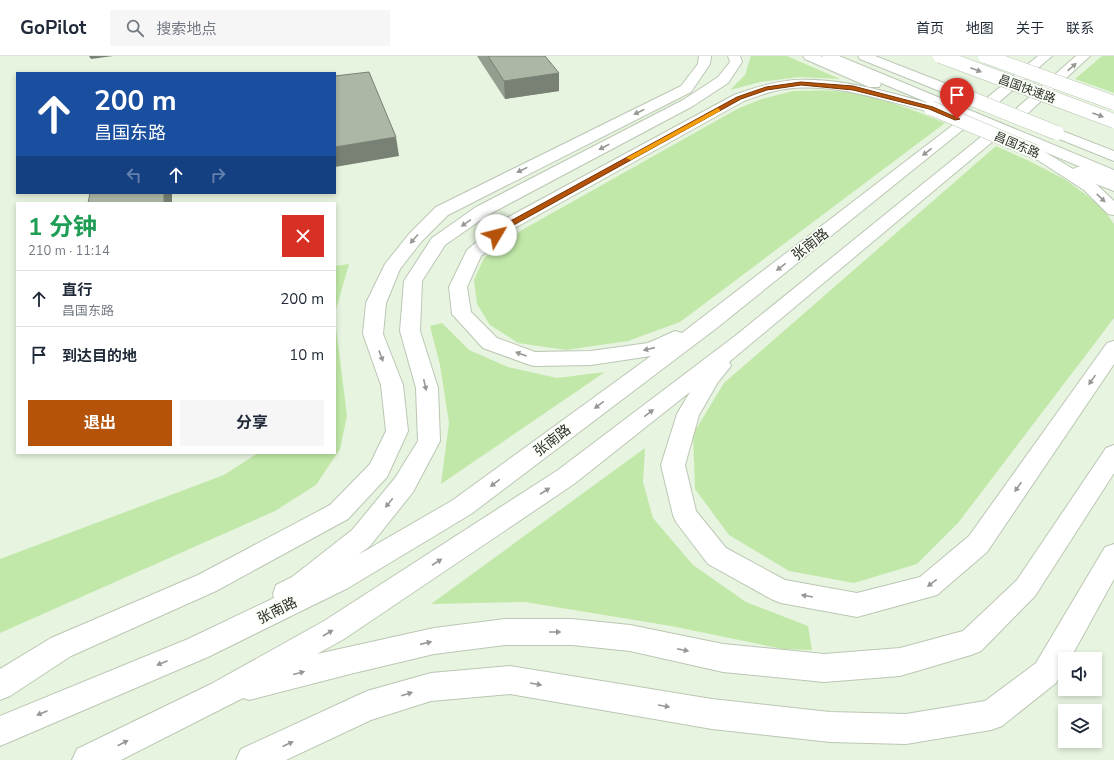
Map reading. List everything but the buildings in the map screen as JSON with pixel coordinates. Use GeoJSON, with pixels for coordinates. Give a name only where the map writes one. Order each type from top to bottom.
{"type":"FeatureCollection","features":[{"type":"Feature","properties":{"kind":"main road"},"geometry":{"type":"LineString","coordinates":[[0,686],[60,647],[207,583],[339,512],[379,470],[397,431],[392,386],[373,334],[376,303],[391,268],[415,238],[442,211],[686,89],[704,64],[705,56]]}},
{"type":"Feature","properties":{"kind":"main road"},"geometry":{"type":"LineString","coordinates":[[198,648],[301,585],[361,538],[404,485],[428,441],[427,388],[410,331],[413,281],[438,242],[482,211],[688,103],[723,80],[736,62],[734,56]]}},
{"type":"Feature","properties":{"kind":"main road","name":"昌国东路"},"geometry":{"type":"LineString","coordinates":[[809,56],[1114,186]]}},
{"type":"Feature","properties":{"kind":"main road"},"geometry":{"type":"LineString","coordinates":[[828,56],[1114,176]]}},
{"type":"Feature","properties":{"kind":"main road"},"geometry":{"type":"LineString","coordinates":[[846,56],[1114,166]]}},
{"type":"Feature","properties":{"kind":"main road","name":"昌国东路"},"geometry":{"type":"LineString","coordinates":[[864,56],[1114,156]]}},
{"type":"Feature","properties":{"kind":"main road"},"geometry":{"type":"LineString","coordinates":[[887,56],[905,68],[957,93]]}},
{"type":"Feature","properties":{"kind":"main road","name":"昌国快速路"},"geometry":{"type":"LineString","coordinates":[[940,56],[1114,121]]}},
{"type":"Feature","properties":{"kind":"main road","name":"昌国快速路"},"geometry":{"type":"LineString","coordinates":[[985,56],[1114,103]]}},
{"type":"Feature","properties":{"kind":"main road","name":"张南路"},"geometry":{"type":"LineString","coordinates":[[0,730],[198,648],[339,580],[462,507],[711,322],[958,128],[1046,56]]}},
{"type":"Feature","properties":{"kind":"main road"},"geometry":{"type":"LineString","coordinates":[[88,760],[221,694],[334,630],[566,477],[742,341],[1022,111],[1084,56]]}},
{"type":"Feature","properties":{"kind":"main road"},"geometry":{"type":"LineString","coordinates":[[711,322],[652,349],[591,358],[534,359],[490,343],[462,314],[458,287],[473,254],[507,226],[739,98],[766,88],[801,84],[853,88],[931,108]]}},
{"type":"Feature","properties":{"kind":"main road"},"geometry":{"type":"LineString","coordinates":[[1057,133],[1114,148]]}},
{"type":"Feature","properties":{"kind":"main road"},"geometry":{"type":"LineString","coordinates":[[1035,152],[1090,187],[1114,210]]}},
{"type":"Feature","properties":{"kind":"main road"},"geometry":{"type":"LineString","coordinates":[[742,341],[711,377],[688,414],[673,465],[685,515],[717,556],[781,591],[857,605],[928,587],[978,544],[1114,348]]}},
{"type":"Feature","properties":{"kind":"main road"},"geometry":{"type":"LineString","coordinates":[[221,694],[350,660],[434,641],[505,632],[572,632],[630,638],[723,658],[824,668],[900,662],[971,642],[1026,588],[1114,454]]}},
{"type":"Feature","properties":{"kind":"main road"},"geometry":{"type":"LineString","coordinates":[[252,760],[367,706],[431,687],[510,680],[712,714],[830,727],[906,729],[991,715],[1046,673],[1114,555]]}},
{"type":"Feature","properties":{"kind":"green space"},"geometry":{"type":"Polygon","coordinates":[[[751,56],[787,56],[840,79],[799,77],[760,82],[730,90],[745,75],[751,56]]]}},
{"type":"Feature","properties":{"kind":"green space"},"geometry":{"type":"Polygon","coordinates":[[[1102,56],[1114,56],[1114,93],[1075,79],[1102,56]]]}},
{"type":"Feature","properties":{"kind":"green space"},"geometry":{"type":"Polygon","coordinates":[[[793,91],[833,91],[877,98],[945,123],[680,322],[628,341],[566,350],[518,343],[490,325],[477,304],[474,280],[484,258],[522,230],[739,108],[762,99],[793,91]]]}},
{"type":"Feature","properties":{"kind":"green space"},"geometry":{"type":"Polygon","coordinates":[[[996,146],[1066,180],[1101,206],[1114,224],[1114,318],[958,523],[917,564],[854,583],[789,571],[729,535],[695,489],[693,434],[724,383],[996,146]]]}},
{"type":"Feature","properties":{"kind":"green space"},"geometry":{"type":"Polygon","coordinates":[[[349,264],[336,310],[336,266],[349,264]]]}},
{"type":"Feature","properties":{"kind":"green space"},"geometry":{"type":"Polygon","coordinates":[[[442,323],[469,350],[508,367],[557,378],[605,372],[441,484],[449,423],[440,365],[430,326],[442,323]]]}},
{"type":"Feature","properties":{"kind":"green space"},"geometry":{"type":"Polygon","coordinates":[[[336,327],[347,416],[340,449],[316,485],[275,511],[0,633],[0,559],[224,475],[256,454],[336,454],[336,327]]]}},
{"type":"Feature","properties":{"kind":"green space"},"geometry":{"type":"Polygon","coordinates":[[[645,448],[643,482],[653,518],[693,565],[746,602],[808,626],[812,650],[783,649],[671,626],[525,602],[431,604],[645,448]]]}},
{"type":"Feature","properties":{"kind":"slow traffic"},"geometry":{"type":"LineString","coordinates":[[629,158],[718,110]]}},
{"type":"Feature","properties":{"kind":"route"},"geometry":{"type":"LineString","coordinates":[[496,235],[507,226],[739,98],[766,88],[801,84],[853,88],[931,108],[957,119]]}}]}
